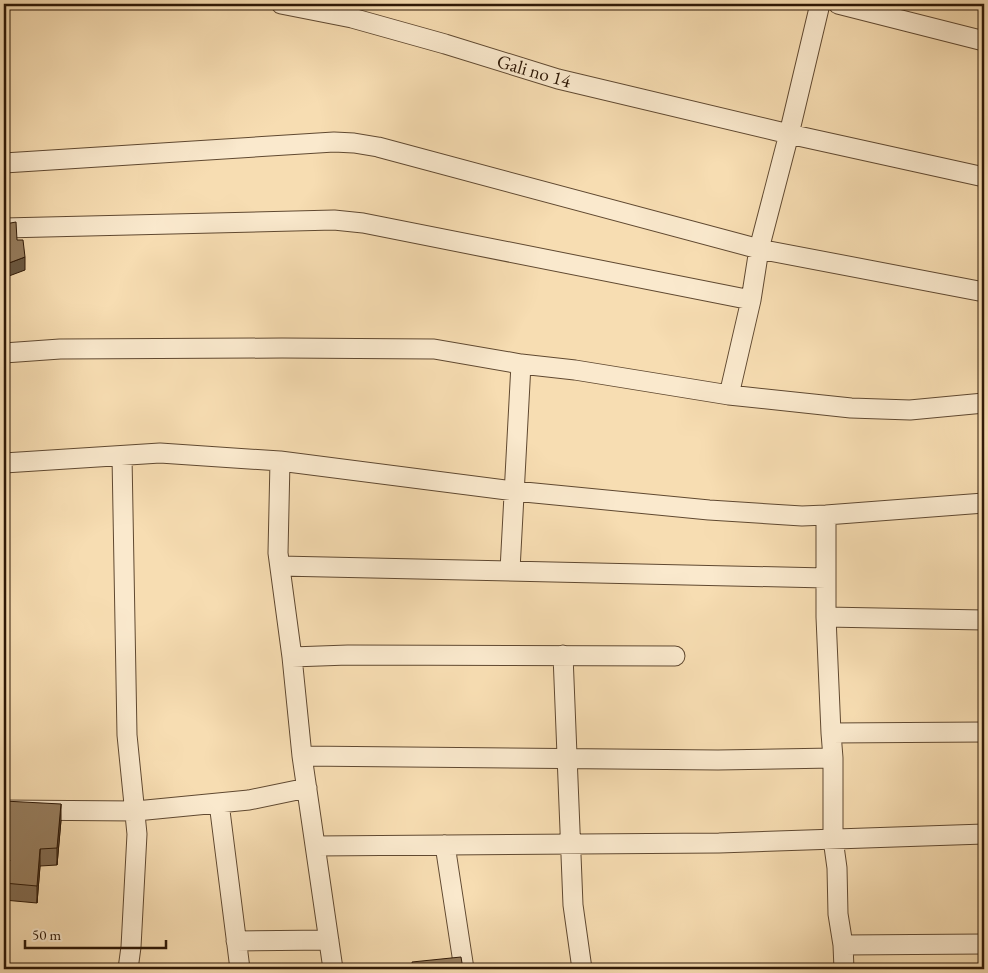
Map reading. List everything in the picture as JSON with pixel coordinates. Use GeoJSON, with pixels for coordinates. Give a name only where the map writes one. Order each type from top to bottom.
{"type":"FeatureCollection","features":[{"type":"Feature","properties":{"kind":"street","name":"Gali no 14"},"geometry":{"type":"LineString","coordinates":[[281,4],[361,21],[445,44],[558,79],[789,134],[984,177]]}},
{"type":"Feature","properties":{"kind":"street"},"geometry":{"type":"LineString","coordinates":[[729,395],[751,300],[759,249],[820,4]]}},
{"type":"Feature","properties":{"kind":"street"},"geometry":{"type":"LineString","coordinates":[[838,4],[984,41]]}},
{"type":"Feature","properties":{"kind":"street"},"geometry":{"type":"LineString","coordinates":[[4,163],[334,142],[354,143],[378,147],[759,249],[984,292]]}},
{"type":"Feature","properties":{"kind":"street"},"geometry":{"type":"LineString","coordinates":[[4,228],[334,220],[363,223],[751,300]]}},
{"type":"Feature","properties":{"kind":"street"},"geometry":{"type":"LineString","coordinates":[[4,353],[60,349],[434,349],[729,395],[876,410],[910,410],[984,403]]}},
{"type":"Feature","properties":{"kind":"street"},"geometry":{"type":"LineString","coordinates":[[510,570],[521,364]]}},
{"type":"Feature","properties":{"kind":"street"},"geometry":{"type":"LineString","coordinates":[[4,463],[160,453],[280,461],[514,490],[709,510],[802,516],[984,503]]}},
{"type":"Feature","properties":{"kind":"street"},"geometry":{"type":"LineString","coordinates":[[122,456],[127,734],[136,811],[136,854],[128,969]]}},
{"type":"Feature","properties":{"kind":"street"},"geometry":{"type":"LineString","coordinates":[[280,461],[278,553],[292,657],[302,756],[333,969]]}},
{"type":"Feature","properties":{"kind":"street"},"geometry":{"type":"LineString","coordinates":[[826,515],[826,617],[833,758],[833,839],[837,868],[838,914],[843,946],[844,969]]}},
{"type":"Feature","properties":{"kind":"street"},"geometry":{"type":"LineString","coordinates":[[280,566],[826,578]]}},
{"type":"Feature","properties":{"kind":"street"},"geometry":{"type":"LineString","coordinates":[[826,617],[984,620]]}},
{"type":"Feature","properties":{"kind":"street"},"geometry":{"type":"LineString","coordinates":[[292,657],[348,655],[675,656]]}},
{"type":"Feature","properties":{"kind":"street"},"geometry":{"type":"LineString","coordinates":[[563,655],[573,905],[582,969]]}},
{"type":"Feature","properties":{"kind":"street"},"geometry":{"type":"LineString","coordinates":[[831,733],[984,732]]}},
{"type":"Feature","properties":{"kind":"street"},"geometry":{"type":"LineString","coordinates":[[302,756],[567,757],[718,760],[833,758]]}},
{"type":"Feature","properties":{"kind":"street"},"geometry":{"type":"LineString","coordinates":[[4,810],[136,811],[249,800],[307,788]]}},
{"type":"Feature","properties":{"kind":"street"},"geometry":{"type":"LineString","coordinates":[[220,803],[240,969]]}},
{"type":"Feature","properties":{"kind":"street"},"geometry":{"type":"LineString","coordinates":[[316,846],[719,843],[984,834]]}},
{"type":"Feature","properties":{"kind":"street"},"geometry":{"type":"LineString","coordinates":[[446,845],[464,969]]}},
{"type":"Feature","properties":{"kind":"street"},"geometry":{"type":"LineString","coordinates":[[236,941],[329,940]]}},
{"type":"Feature","properties":{"kind":"street"},"geometry":{"type":"LineString","coordinates":[[843,946],[984,944]]}},
{"type":"Feature","properties":{"kind":"building"},"geometry":{"type":"Polygon","coordinates":[[[16,222],[17,240],[23,240],[25,257],[9,263],[4,268],[4,224],[16,222]]]}},
{"type":"Feature","properties":{"kind":"building"},"geometry":{"type":"Polygon","coordinates":[[[4,801],[61,804],[57,848],[40,849],[37,886],[4,883],[4,864],[10,861],[6,852],[4,853],[4,801]]]}},
{"type":"Feature","properties":{"kind":"building"},"geometry":{"type":"Polygon","coordinates":[[[461,957],[463,969],[413,969],[412,962],[461,957]]]}}]}
